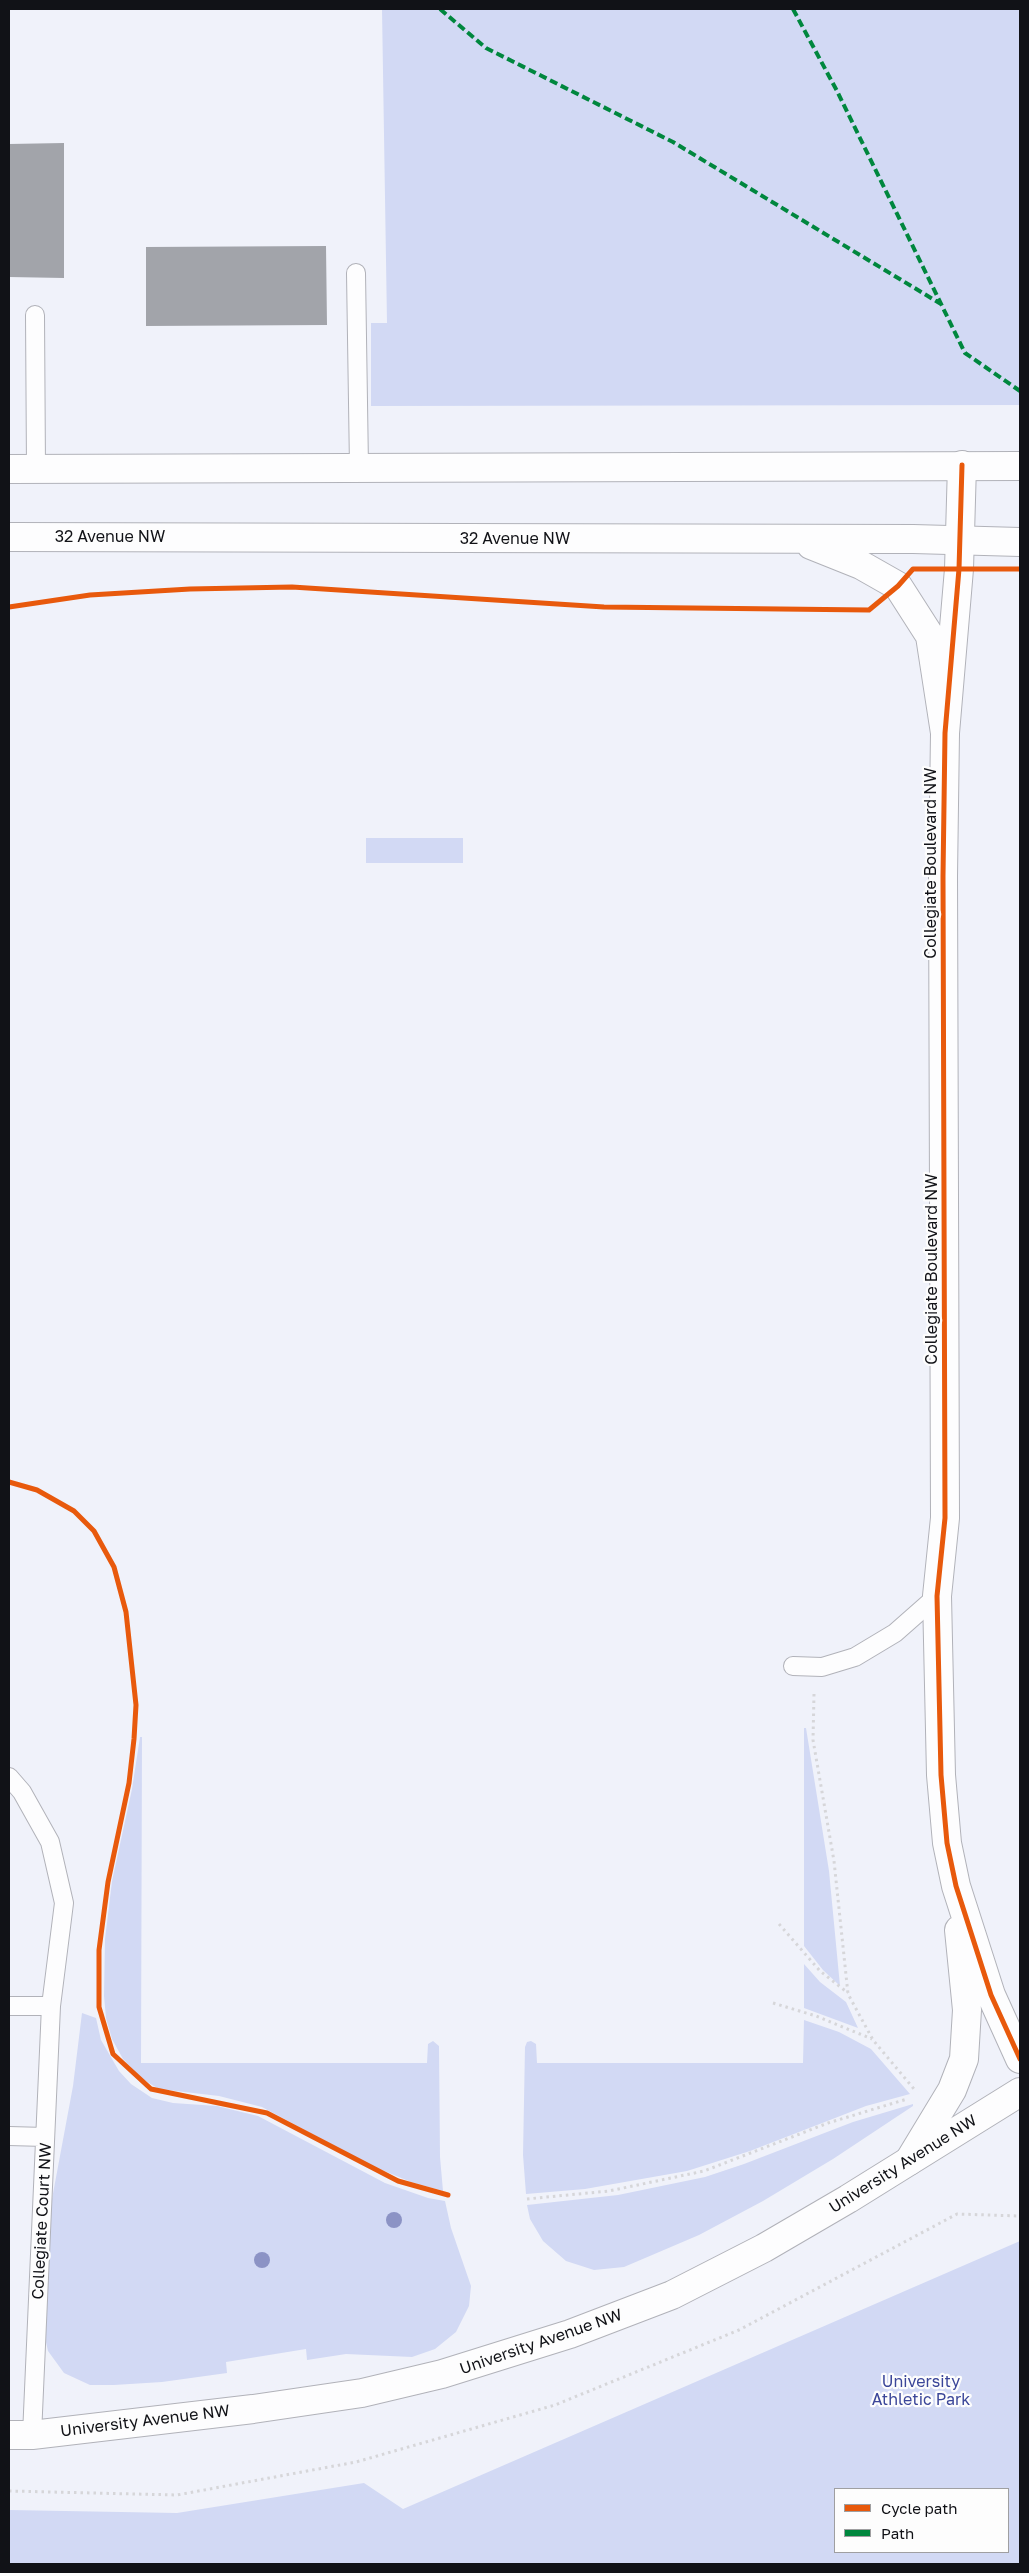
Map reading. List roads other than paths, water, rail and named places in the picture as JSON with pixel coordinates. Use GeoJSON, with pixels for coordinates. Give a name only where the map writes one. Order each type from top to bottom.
{"type":"FeatureCollection","features":[{"type":"Feature","properties":{"kind":"street","name":"Collegiate Boulevard NW"},"geometry":{"type":"LineString","coordinates":[[962,465],[960,540],[945,733],[943,876],[946,1518],[937,1596],[941,1776],[947,1843],[956,1886],[991,1995],[1020,2059]]}},
{"type":"Feature","properties":{"kind":"street"},"geometry":{"type":"LineString","coordinates":[[9,470],[1020,466]]}},
{"type":"Feature","properties":{"kind":"street","name":"32 Avenue NW"},"geometry":{"type":"LineString","coordinates":[[9,537],[960,540],[1020,542]]}},
{"type":"Feature","properties":{"kind":"street"},"geometry":{"type":"LineString","coordinates":[[798,540],[861,565],[898,586],[930,636],[945,733]]}},
{"type":"Feature","properties":{"kind":"street"},"geometry":{"type":"LineString","coordinates":[[909,2160],[952,2090],[962,2068],[967,2048],[967,2010],[956,1886]]}},
{"type":"Feature","properties":{"kind":"street","name":"University Avenue NW"},"geometry":{"type":"LineString","coordinates":[[20,2435],[318,2401],[404,2384],[491,2360],[570,2334],[681,2290],[794,2231],[1020,2092]]}},
{"type":"Feature","properties":{"kind":"lane"},"geometry":{"type":"LineString","coordinates":[[356,273],[359,468]]}},
{"type":"Feature","properties":{"kind":"lane"},"geometry":{"type":"LineString","coordinates":[[35,315],[36,469]]}},
{"type":"Feature","properties":{"kind":"lane"},"geometry":{"type":"LineString","coordinates":[[793,1666],[822,1667],[855,1657],[895,1633],[937,1596]]}},
{"type":"Feature","properties":{"kind":"lane","name":"Collegiate Court NW"},"geometry":{"type":"LineString","coordinates":[[9,1777],[22,1792],[50,1842],[64,1903],[51,2006],[45,2137],[20,2435]]}},
{"type":"Feature","properties":{"kind":"lane"},"geometry":{"type":"LineString","coordinates":[[9,2006],[51,2006]]}},
{"type":"Feature","properties":{"kind":"lane"},"geometry":{"type":"LineString","coordinates":[[9,2136],[45,2137]]}},
{"type":"Feature","properties":{"kind":"park label","name":"University Athletic Park"},"geometry":{"type":"Point","coordinates":[921,2391]}}]}
